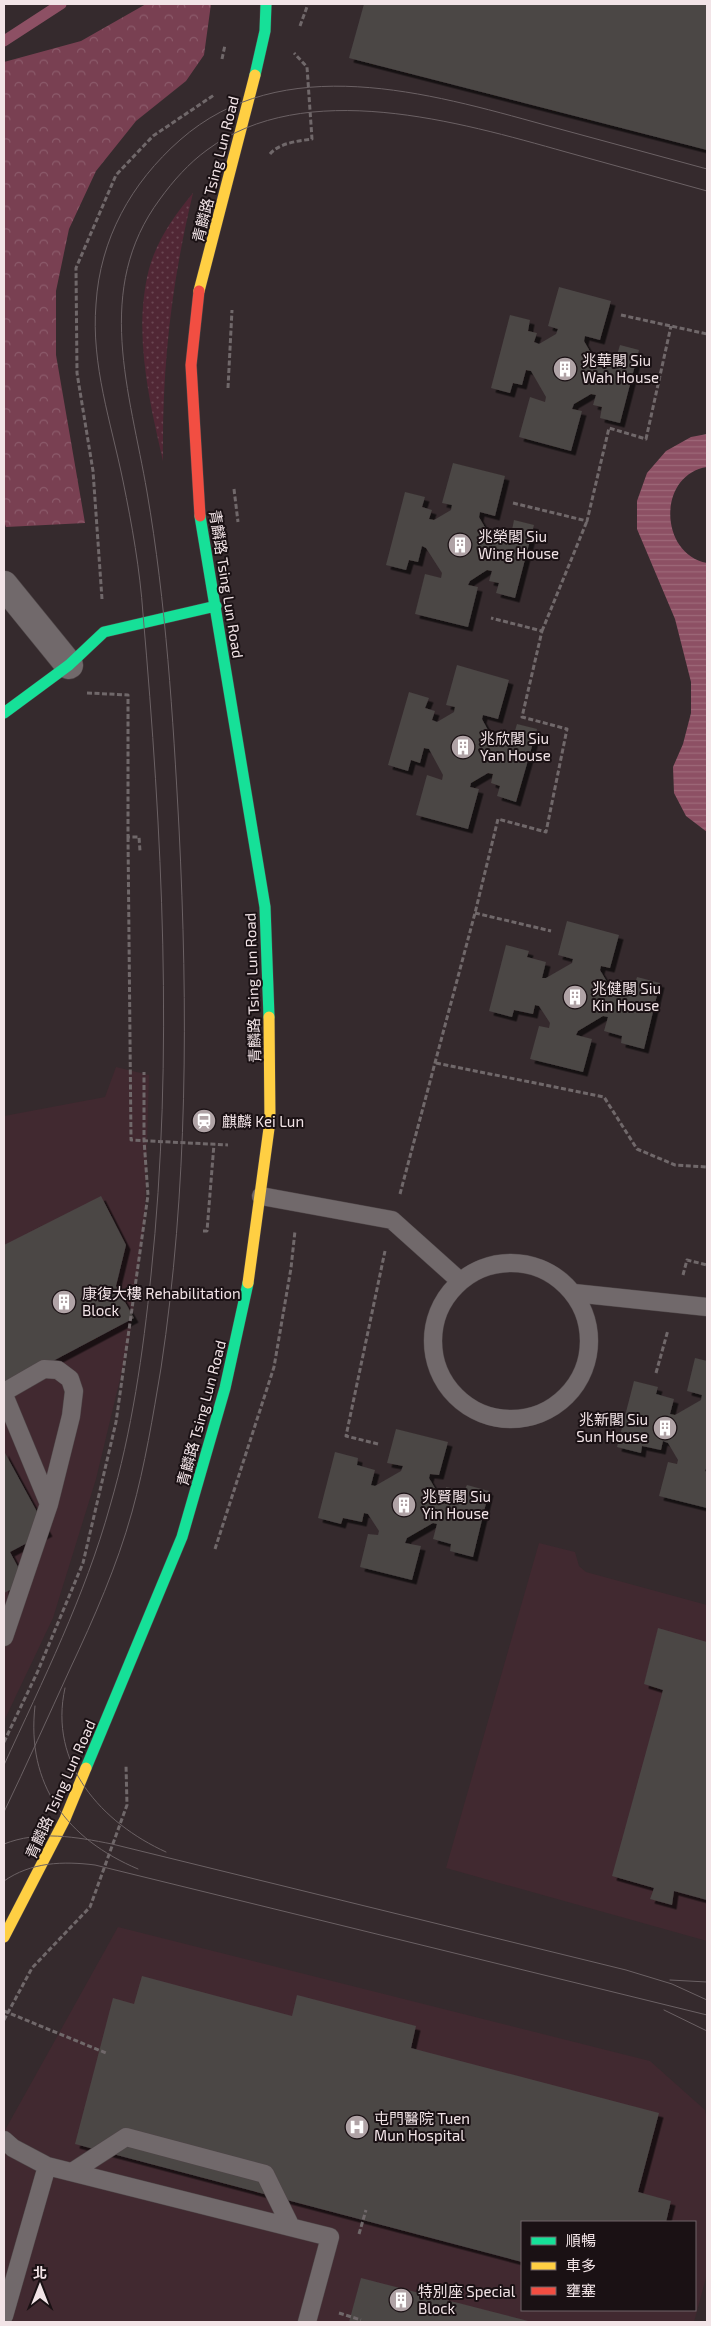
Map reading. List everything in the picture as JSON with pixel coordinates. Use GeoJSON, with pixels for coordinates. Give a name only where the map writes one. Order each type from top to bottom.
{"type":"FeatureCollection","features":[{"type":"Feature","properties":{"kind":"street","name":"青麟路 Tsing Lun Road"},"geometry":{"type":"LineString","coordinates":[[4,1937],[62,1828],[182,1537],[229,1369],[247,1291],[261,1196],[270,1121],[269,992],[265,907],[199,507],[191,365],[198,294],[256,72],[264,31],[266,4]]}},
{"type":"Feature","properties":{"kind":"street"},"geometry":{"type":"LineString","coordinates":[[4,585],[69,666]]}},
{"type":"Feature","properties":{"kind":"street"},"geometry":{"type":"LineString","coordinates":[[4,713],[69,666],[104,632],[216,606]]}},
{"type":"Feature","properties":{"kind":"lane"},"geometry":{"type":"LineString","coordinates":[[261,1196],[392,1220],[460,1281]]}},
{"type":"Feature","properties":{"kind":"lane"},"geometry":{"type":"LineString","coordinates":[[506,1263],[532,1265],[555,1276],[574,1293],[586,1316],[590,1342],[586,1367],[572,1391],[553,1406],[529,1418],[502,1419],[478,1412],[456,1397],[441,1376],[433,1352],[434,1325],[443,1301],[460,1281],[482,1268],[506,1263]]}},
{"type":"Feature","properties":{"kind":"lane"},"geometry":{"type":"LineString","coordinates":[[574,1293],[707,1307]]}},
{"type":"Feature","properties":{"kind":"lane"},"geometry":{"type":"LineString","coordinates":[[4,1637],[49,1504],[71,1416],[74,1391],[70,1379],[58,1370],[44,1369],[4,1393],[49,1504]]}},
{"type":"Feature","properties":{"kind":"lane"},"geometry":{"type":"LineString","coordinates":[[72,2172],[126,2137],[264,2174],[291,2227]]}},
{"type":"Feature","properties":{"kind":"lane"},"geometry":{"type":"LineString","coordinates":[[4,2140],[13,2148],[47,2166],[330,2237],[307,2322]]}},
{"type":"Feature","properties":{"kind":"lane"},"geometry":{"type":"LineString","coordinates":[[4,2316],[47,2166]]}},
{"type":"Feature","properties":{"kind":"path"},"geometry":{"type":"LineString","coordinates":[[299,29],[308,4]]}},
{"type":"Feature","properties":{"kind":"path"},"geometry":{"type":"LineString","coordinates":[[268,158],[274,150],[293,142],[312,139],[307,67],[293,52],[294,44]]}},
{"type":"Feature","properties":{"kind":"path"},"geometry":{"type":"LineString","coordinates":[[221,62],[225,45]]}},
{"type":"Feature","properties":{"kind":"path"},"geometry":{"type":"LineString","coordinates":[[104,632],[93,471],[77,373],[76,268],[116,175],[153,136],[213,97],[215,88]]}},
{"type":"Feature","properties":{"kind":"path"},"geometry":{"type":"LineString","coordinates":[[228,396],[233,301]]}},
{"type":"Feature","properties":{"kind":"path"},"geometry":{"type":"LineString","coordinates":[[621,316],[707,334]]}},
{"type":"Feature","properties":{"kind":"path"},"geometry":{"type":"LineString","coordinates":[[378,1444],[346,1436],[392,1220],[436,1062],[498,819],[546,832],[567,729],[522,717],[542,631],[587,521],[609,428],[646,439],[671,326]]}},
{"type":"Feature","properties":{"kind":"path"},"geometry":{"type":"LineString","coordinates":[[233,483],[239,532]]}},
{"type":"Feature","properties":{"kind":"path"},"geometry":{"type":"LineString","coordinates":[[513,503],[587,521]]}},
{"type":"Feature","properties":{"kind":"path"},"geometry":{"type":"LineString","coordinates":[[491,618],[542,631]]}},
{"type":"Feature","properties":{"kind":"path"},"geometry":{"type":"LineString","coordinates":[[69,666],[87,693],[128,695],[131,1140],[228,1145]]}},
{"type":"Feature","properties":{"kind":"path"},"geometry":{"type":"LineString","coordinates":[[128,837],[139,837],[140,851]]}},
{"type":"Feature","properties":{"kind":"path"},"geometry":{"type":"LineString","coordinates":[[475,914],[551,931]]}},
{"type":"Feature","properties":{"kind":"path"},"geometry":{"type":"LineString","coordinates":[[436,1062],[604,1097],[637,1149],[675,1164],[707,1167]]}},
{"type":"Feature","properties":{"kind":"path"},"geometry":{"type":"LineString","coordinates":[[4,1742],[37,1673],[83,1563],[116,1422],[148,1195],[144,1140],[144,1072]]}},
{"type":"Feature","properties":{"kind":"path"},"geometry":{"type":"LineString","coordinates":[[203,1230],[207,1230],[214,1144]]}},
{"type":"Feature","properties":{"kind":"path"},"geometry":{"type":"LineString","coordinates":[[214,1551],[222,1533],[274,1367],[291,1268],[298,1203]]}},
{"type":"Feature","properties":{"kind":"path"},"geometry":{"type":"LineString","coordinates":[[4,2020],[32,1968],[90,1907],[126,1805],[125,1766],[129,1757]]}},
{"type":"Feature","properties":{"kind":"path"},"geometry":{"type":"LineString","coordinates":[[4,2011],[106,2053]]}},
{"type":"Feature","properties":{"kind":"shaded area"},"geometry":{"type":"Polygon","coordinates":[[[193,193],[179,260],[169,326],[164,392],[163,461],[148,390],[145,366],[142,317],[144,293],[152,258],[161,238],[193,193]]]}},
{"type":"Feature","properties":{"kind":"shaded area"},"geometry":{"type":"Polygon","coordinates":[[[707,434],[707,467],[691,473],[679,484],[672,499],[670,515],[673,531],[680,545],[691,557],[707,563],[707,832],[686,816],[674,793],[673,767],[683,744],[691,713],[691,682],[675,619],[637,529],[637,501],[647,473],[666,451],[691,437],[707,434]]]}},
{"type":"Feature","properties":{"kind":"shaded area"},"geometry":{"type":"Polygon","coordinates":[[[116,1067],[149,1075],[145,1216],[129,1342],[96,1479],[53,1618],[4,1721],[4,1116],[105,1097],[116,1067]]]}},
{"type":"Feature","properties":{"kind":"shaded area"},"geometry":{"type":"Polygon","coordinates":[[[539,1543],[575,1552],[579,1566],[586,1572],[707,1605],[707,1941],[446,1868],[539,1543]]]}},
{"type":"Feature","properties":{"kind":"shaded area","name":"屯門醫院 Tuen Mun Hospital"},"geometry":{"type":"Polygon","coordinates":[[[118,1927],[650,2061],[705,2110],[707,2121],[707,2274],[694,2322],[4,2322],[4,2132],[118,1927]]]}},
{"type":"Feature","properties":{"kind":"green space"},"geometry":{"type":"Polygon","coordinates":[[[146,4],[211,4],[204,55],[186,81],[136,121],[96,171],[69,229],[56,291],[56,355],[85,523],[6,527],[4,521],[4,62],[81,41],[146,4]]]}},
{"type":"Feature","properties":{"kind":"building"},"geometry":{"type":"Polygon","coordinates":[[[364,4],[707,4],[707,150],[349,58],[364,4]]]}},
{"type":"Feature","properties":{"kind":"building","name":"兆華閣 Siu Wah House"},"geometry":{"type":"Polygon","coordinates":[[[559,287],[611,301],[600,340],[585,336],[584,341],[599,367],[603,368],[608,353],[617,355],[620,345],[639,350],[620,423],[600,418],[602,407],[593,405],[596,395],[591,394],[574,404],[572,409],[582,411],[571,451],[519,437],[530,397],[545,402],[546,397],[531,371],[526,370],[522,385],[513,383],[510,393],[491,388],[510,315],[530,320],[528,331],[537,333],[534,342],[539,344],[556,334],[558,329],[548,326],[559,287]]]}},
{"type":"Feature","properties":{"kind":"building","name":"兆榮閣 Siu Wing House"},"geometry":{"type":"Polygon","coordinates":[[[453,463],[505,476],[495,516],[480,512],[479,517],[494,543],[499,543],[503,529],[512,530],[514,520],[534,525],[515,598],[496,593],[499,583],[489,581],[492,571],[487,570],[470,581],[468,585],[478,587],[468,627],[415,614],[425,574],[441,578],[442,573],[426,548],[422,546],[418,562],[409,560],[406,570],[386,565],[405,492],[425,497],[422,507],[432,510],[429,519],[434,520],[451,510],[452,505],[442,503],[453,463]]]}},
{"type":"Feature","properties":{"kind":"building","name":"兆欣閣 Siu Yan House"},"geometry":{"type":"Polygon","coordinates":[[[457,665],[509,680],[498,719],[483,715],[482,719],[496,745],[501,747],[505,731],[514,734],[517,724],[537,729],[516,802],[497,796],[500,786],[491,783],[493,774],[488,773],[471,783],[470,787],[479,789],[468,829],[416,815],[427,775],[442,780],[443,775],[429,749],[424,748],[420,763],[411,760],[408,771],[388,765],[409,692],[429,698],[425,708],[435,711],[432,720],[437,722],[454,712],[455,707],[446,705],[457,665]]]}},
{"type":"Feature","properties":{"kind":"building","name":"兆健閣 Siu Kin House"},"geometry":{"type":"Polygon","coordinates":[[[567,921],[619,935],[610,968],[601,966],[600,970],[610,987],[615,989],[617,979],[635,984],[637,977],[660,983],[644,1049],[621,1043],[622,1036],[604,1031],[608,1017],[603,1016],[578,1031],[576,1035],[592,1039],[583,1072],[530,1059],[539,1026],[549,1028],[550,1023],[539,1006],[535,1005],[533,1014],[514,1010],[512,1017],[489,1011],[506,945],[529,951],[527,957],[546,962],[542,978],[546,978],[572,963],[573,959],[558,955],[567,921]]]}},
{"type":"Feature","properties":{"kind":"building","name":"康復大樓 Rehabilitation Block"},"geometry":{"type":"Polygon","coordinates":[[[101,1196],[126,1245],[116,1286],[134,1318],[4,1387],[4,1245],[101,1196]]]}},
{"type":"Feature","properties":{"kind":"building","name":"兆新閣 Siu Sun House"},"geometry":{"type":"Polygon","coordinates":[[[695,1358],[707,1361],[707,1466],[705,1471],[707,1472],[707,1508],[659,1496],[668,1462],[677,1464],[678,1460],[668,1443],[663,1441],[661,1450],[642,1446],[641,1453],[617,1447],[634,1381],[658,1387],[656,1394],[674,1399],[670,1414],[675,1415],[701,1400],[702,1395],[687,1391],[695,1358]]]}},
{"type":"Feature","properties":{"kind":"building","name":"兆賢閣 Siu Yin House"},"geometry":{"type":"Polygon","coordinates":[[[396,1429],[448,1442],[439,1475],[430,1474],[429,1478],[439,1495],[444,1496],[446,1487],[464,1491],[467,1485],[489,1491],[473,1557],[450,1551],[451,1544],[433,1539],[437,1524],[433,1523],[407,1538],[405,1543],[421,1546],[412,1580],[360,1567],[368,1534],[378,1535],[379,1531],[368,1514],[364,1513],[362,1522],[343,1518],[341,1524],[318,1518],[335,1452],[358,1458],[357,1465],[375,1470],[371,1485],[375,1486],[401,1471],[403,1466],[387,1463],[396,1429]]]}},
{"type":"Feature","properties":{"kind":"building"},"geometry":{"type":"Polygon","coordinates":[[[4,1451],[48,1532],[10,1552],[26,1582],[4,1593],[4,1451]]]}},
{"type":"Feature","properties":{"kind":"building"},"geometry":{"type":"Polygon","coordinates":[[[658,1628],[707,1642],[707,1900],[674,1891],[672,1905],[650,1899],[654,1888],[612,1876],[663,1690],[644,1684],[658,1628]]]}},
{"type":"Feature","properties":{"kind":"building"},"geometry":{"type":"Polygon","coordinates":[[[142,1976],[292,2016],[297,1995],[416,2026],[411,2048],[659,2113],[638,2192],[671,2201],[666,2221],[521,2221],[521,2262],[75,2144],[113,1998],[134,2004],[142,1976]]]}},
{"type":"Feature","properties":{"kind":"building","name":"特別座 Special Block"},"geometry":{"type":"Polygon","coordinates":[[[361,2278],[532,2322],[349,2322],[361,2278]]]}},
{"type":"Feature","properties":{"kind":"waterway"},"geometry":{"type":"LineString","coordinates":[[4,41],[61,4]]}},
{"type":"Feature","properties":{"kind":"tram line"},"geometry":{"type":"LineString","coordinates":[[4,1765],[76,1605],[100,1539],[118,1478],[131,1421],[140,1363],[151,1275],[158,1192],[164,1027],[163,944],[156,779],[150,696],[138,564],[103,393],[96,349],[95,327],[99,280],[111,235],[133,194],[162,157],[180,140],[220,112],[264,95],[310,87],[357,87],[405,92],[453,101],[707,169]]}},
{"type":"Feature","properties":{"kind":"tram line"},"geometry":{"type":"LineString","coordinates":[[4,1812],[96,1611],[112,1572],[132,1512],[141,1476],[161,1368],[176,1234],[184,1099],[184,964],[174,744],[168,660],[154,534],[132,417],[122,342],[122,305],[127,269],[140,233],[170,186],[188,166],[207,150],[246,128],[289,115],[335,111],[383,112],[479,129],[707,191]]}},
{"type":"Feature","properties":{"kind":"tram line"},"geometry":{"type":"LineString","coordinates":[[65,1688],[62,1716],[65,1742],[73,1766],[85,1788],[101,1807],[121,1825],[143,1840],[166,1852]]}},
{"type":"Feature","properties":{"kind":"tram line"},"geometry":{"type":"LineString","coordinates":[[35,1706],[34,1734],[37,1761],[45,1784],[56,1806],[72,1825],[91,1842],[113,1857],[138,1869]]}},
{"type":"Feature","properties":{"kind":"tram line"},"geometry":{"type":"LineString","coordinates":[[4,1844],[31,1837],[44,1836],[71,1837],[112,1844],[626,1970],[672,1984],[707,2000]]}},
{"type":"Feature","properties":{"kind":"tram line"},"geometry":{"type":"LineString","coordinates":[[4,1881],[25,1870],[48,1864],[95,1865],[707,2015]]}},
{"type":"Feature","properties":{"kind":"tram line"},"geometry":{"type":"LineString","coordinates":[[670,1980],[707,1982]]}},
{"type":"Feature","properties":{"kind":"tram line"},"geometry":{"type":"LineString","coordinates":[[664,2010],[707,2031]]}},
{"type":"Feature","properties":{"kind":"traffic: fast"},"geometry":{"type":"LineString","coordinates":[[255,75],[265,31],[266,4]]}},
{"type":"Feature","properties":{"kind":"traffic: fast"},"geometry":{"type":"LineString","coordinates":[[200,516],[265,907],[269,1017]]}},
{"type":"Feature","properties":{"kind":"traffic: fast"},"geometry":{"type":"LineString","coordinates":[[4,713],[69,665],[104,632],[216,606]]}},
{"type":"Feature","properties":{"kind":"traffic: fast"},"geometry":{"type":"LineString","coordinates":[[86,1768],[182,1537],[225,1388],[248,1283]]}},
{"type":"Feature","properties":{"kind":"traffic: slow"},"geometry":{"type":"LineString","coordinates":[[199,291],[255,75]]}},
{"type":"Feature","properties":{"kind":"traffic: slow"},"geometry":{"type":"LineString","coordinates":[[248,1283],[270,1121],[269,1017]]}},
{"type":"Feature","properties":{"kind":"traffic: slow"},"geometry":{"type":"LineString","coordinates":[[4,1937],[65,1819],[86,1768]]}},
{"type":"Feature","properties":{"kind":"traffic: jam"},"geometry":{"type":"LineString","coordinates":[[199,291],[191,365],[200,516]]}},
{"type":"Feature","properties":{"kind":"place","name":"兆華閣 Siu Wah House"},"geometry":{"type":"Point","coordinates":[565,369]}},
{"type":"Feature","properties":{"kind":"place","name":"兆榮閣 Siu Wing House"},"geometry":{"type":"Point","coordinates":[460,545]}},
{"type":"Feature","properties":{"kind":"place","name":"兆欣閣 Siu Yan House"},"geometry":{"type":"Point","coordinates":[463,747]}},
{"type":"Feature","properties":{"kind":"place","name":"兆健閣 Siu Kin House"},"geometry":{"type":"Point","coordinates":[575,997]}},
{"type":"Feature","properties":{"kind":"place","name":"麒麟 Kei Lun"},"geometry":{"type":"Point","coordinates":[204,1121]}},
{"type":"Feature","properties":{"kind":"place","name":"康復大樓 Rehabilitation Block"},"geometry":{"type":"Point","coordinates":[64,1302]}},
{"type":"Feature","properties":{"kind":"place","name":"兆新閣 Siu Sun House"},"geometry":{"type":"Point","coordinates":[665,1428]}},
{"type":"Feature","properties":{"kind":"place","name":"兆賢閣 Siu Yin House"},"geometry":{"type":"Point","coordinates":[404,1505]}},
{"type":"Feature","properties":{"kind":"place","name":"屯門醫院 Tuen Mun Hospital"},"geometry":{"type":"Point","coordinates":[357,2127]}},
{"type":"Feature","properties":{"kind":"place","name":"特別座 Special Block"},"geometry":{"type":"Point","coordinates":[401,2300]}}]}
